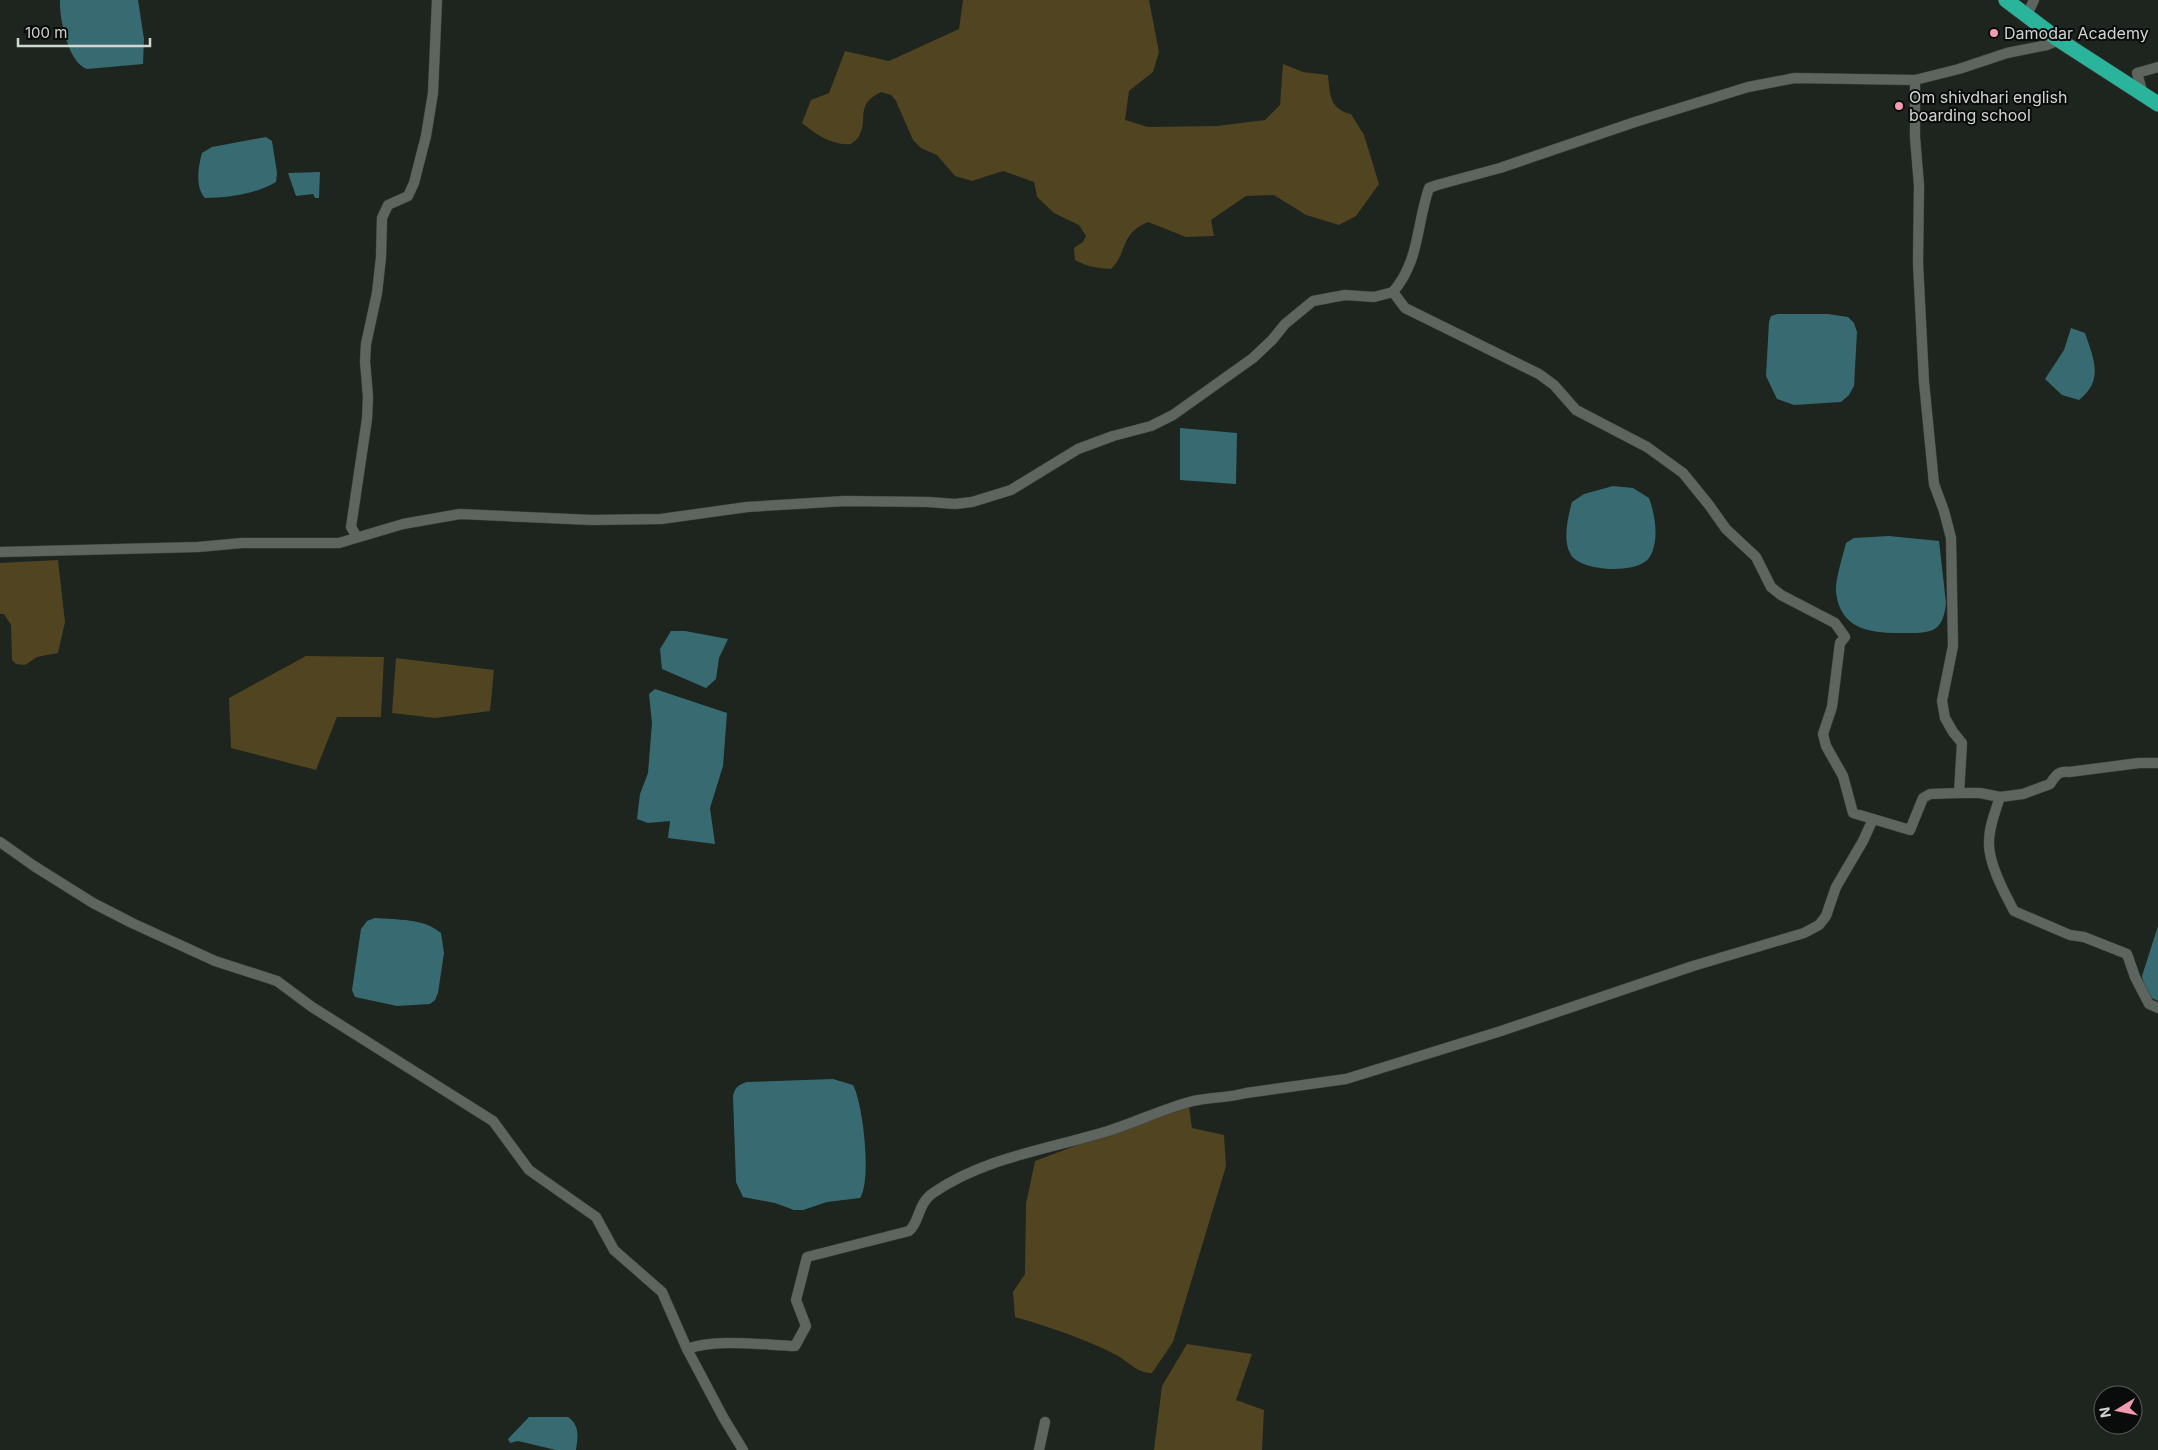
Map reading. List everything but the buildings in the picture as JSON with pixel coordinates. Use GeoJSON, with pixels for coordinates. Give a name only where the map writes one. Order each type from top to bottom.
{"type":"FeatureCollection","features":[{"type":"Feature","properties":{"kind":"highway"},"geometry":{"type":"LineString","coordinates":[[2009,1],[2059,40],[2158,104]]}},
{"type":"Feature","properties":{"kind":"street"},"geometry":{"type":"LineString","coordinates":[[357,537],[352,527],[367,419],[366,344],[377,293],[381,257],[382,218],[388,205],[408,196],[414,183],[426,136],[433,93],[437,0]]}},
{"type":"Feature","properties":{"kind":"street"},"geometry":{"type":"LineString","coordinates":[[2027,15],[2034,0]]}},
{"type":"Feature","properties":{"kind":"street"},"geometry":{"type":"LineString","coordinates":[[0,552],[198,547],[242,543],[339,543],[424,519],[460,514],[592,520],[661,519],[747,506],[845,501],[955,504],[972,502],[1011,490],[1078,449],[1113,436],[1151,426],[1173,415],[1253,358],[1285,324],[1313,301],[1345,294],[1374,296],[1393,292],[1410,268],[1417,243],[1422,209],[1430,188],[1437,185],[1500,168],[1635,122],[1748,87],[1795,78],[1915,80],[2007,54],[2047,45],[2059,40]]}},
{"type":"Feature","properties":{"kind":"street"},"geometry":{"type":"LineString","coordinates":[[2143,94],[2137,73],[2158,66]]}},
{"type":"Feature","properties":{"kind":"street"},"geometry":{"type":"LineString","coordinates":[[1915,80],[1919,186],[1918,263],[1924,382],[1934,484],[1951,538],[1952,646],[1942,701],[1945,718],[1952,732],[1962,743],[1959,793]]}},
{"type":"Feature","properties":{"kind":"street"},"geometry":{"type":"LineString","coordinates":[[1393,292],[1405,308],[1539,374],[1554,385],[1576,410],[1647,447],[1683,473],[1709,504],[1726,529],[1756,557],[1771,587],[1781,596],[1835,623],[1844,637],[1840,643],[1832,707],[1823,734],[1826,746],[1843,776],[1853,813],[1910,830],[1923,798],[1930,794],[1980,793],[2000,797],[2023,794],[2050,784],[2056,774],[2060,772],[2139,763],[2158,763]]}},
{"type":"Feature","properties":{"kind":"street"},"geometry":{"type":"LineString","coordinates":[[2000,797],[1990,826],[1988,843],[1991,859],[2014,911],[2070,935],[2084,937],[2126,954],[2149,1004],[2158,1008]]}},
{"type":"Feature","properties":{"kind":"street"},"geometry":{"type":"LineString","coordinates":[[688,1349],[698,1345],[715,1344],[794,1346],[806,1326],[796,1300],[807,1257],[909,1230],[914,1227],[920,1207],[930,1195],[954,1179],[990,1164],[1112,1130],[1182,1104],[1202,1099],[1233,1097],[1246,1093],[1346,1079],[1502,1030],[1693,966],[1804,933],[1819,925],[1826,916],[1836,887],[1873,819]]}},
{"type":"Feature","properties":{"kind":"street"},"geometry":{"type":"LineString","coordinates":[[0,842],[54,879],[132,923],[215,960],[277,981],[312,1007],[493,1121],[529,1170],[596,1217],[614,1250],[662,1292],[688,1349],[723,1417],[743,1450]]}},
{"type":"Feature","properties":{"kind":"street"},"geometry":{"type":"LineString","coordinates":[[1039,1450],[1046,1422]]}},
{"type":"Feature","properties":{"kind":"shaded area"},"geometry":{"type":"Polygon","coordinates":[[[963,0],[1149,0],[1159,52],[1153,72],[1129,91],[1125,120],[1148,127],[1217,126],[1265,120],[1280,105],[1283,64],[1303,72],[1328,75],[1332,100],[1338,108],[1351,114],[1364,135],[1379,184],[1356,216],[1339,225],[1306,215],[1274,195],[1246,196],[1211,220],[1214,236],[1186,237],[1148,222],[1132,232],[1120,257],[1111,269],[1088,266],[1075,260],[1074,248],[1083,242],[1086,236],[1079,225],[1054,213],[1037,197],[1034,182],[1003,171],[972,181],[955,176],[937,155],[921,148],[913,140],[896,101],[891,95],[881,92],[868,102],[865,107],[862,130],[851,144],[831,141],[818,135],[802,123],[811,100],[829,93],[845,51],[889,61],[959,29],[963,0]]]}},
{"type":"Feature","properties":{"kind":"shaded area"},"geometry":{"type":"Polygon","coordinates":[[[58,560],[65,622],[58,653],[37,657],[25,665],[16,664],[12,660],[11,625],[4,614],[0,614],[0,563],[58,560]]]}},
{"type":"Feature","properties":{"kind":"shaded area"},"geometry":{"type":"Polygon","coordinates":[[[306,656],[384,657],[381,717],[337,717],[316,770],[231,748],[229,698],[306,656]]]}},
{"type":"Feature","properties":{"kind":"shaded area"},"geometry":{"type":"Polygon","coordinates":[[[396,658],[494,670],[490,711],[435,718],[392,713],[396,658]]]}},
{"type":"Feature","properties":{"kind":"shaded area"},"geometry":{"type":"Polygon","coordinates":[[[1189,1107],[1192,1128],[1224,1135],[1226,1166],[1173,1342],[1152,1373],[1138,1369],[1118,1356],[1080,1339],[1015,1317],[1013,1292],[1025,1274],[1026,1204],[1035,1161],[1149,1118],[1189,1107]]]}},
{"type":"Feature","properties":{"kind":"shaded area"},"geometry":{"type":"Polygon","coordinates":[[[1187,1344],[1252,1354],[1236,1400],[1264,1410],[1262,1450],[1154,1450],[1162,1386],[1187,1344]]]}},
{"type":"Feature","properties":{"kind":"water"},"geometry":{"type":"Polygon","coordinates":[[[60,0],[138,0],[144,39],[143,64],[87,69],[80,65],[66,39],[61,18],[60,0]]]}},
{"type":"Feature","properties":{"kind":"water"},"geometry":{"type":"Polygon","coordinates":[[[266,137],[272,141],[277,173],[276,182],[260,190],[242,195],[205,198],[199,183],[202,153],[212,147],[266,137]]]}},
{"type":"Feature","properties":{"kind":"water"},"geometry":{"type":"Polygon","coordinates":[[[320,172],[319,198],[315,198],[313,194],[296,196],[288,173],[320,172]]]}},
{"type":"Feature","properties":{"kind":"water"},"geometry":{"type":"Polygon","coordinates":[[[1778,314],[1828,314],[1848,317],[1854,323],[1857,332],[1854,386],[1849,395],[1841,402],[1794,405],[1777,399],[1766,376],[1769,322],[1771,316],[1778,314]]]}},
{"type":"Feature","properties":{"kind":"water"},"geometry":{"type":"Polygon","coordinates":[[[2071,328],[2085,333],[2095,369],[2092,385],[2079,400],[2062,395],[2045,379],[2064,350],[2071,328]]]}},
{"type":"Feature","properties":{"kind":"water"},"geometry":{"type":"Polygon","coordinates":[[[1180,428],[1237,433],[1236,484],[1180,480],[1180,428]]]}},
{"type":"Feature","properties":{"kind":"water"},"geometry":{"type":"Polygon","coordinates":[[[1613,486],[1633,488],[1649,498],[1653,512],[1655,536],[1652,551],[1649,558],[1634,567],[1610,569],[1586,565],[1577,561],[1568,549],[1566,536],[1572,502],[1584,494],[1613,486]]]}},
{"type":"Feature","properties":{"kind":"water"},"geometry":{"type":"Polygon","coordinates":[[[1889,536],[1939,541],[1946,603],[1941,622],[1933,630],[1921,633],[1877,632],[1857,626],[1843,614],[1836,592],[1846,543],[1854,538],[1889,536]]]}},
{"type":"Feature","properties":{"kind":"water"},"geometry":{"type":"Polygon","coordinates":[[[671,631],[685,631],[728,639],[719,658],[716,679],[706,688],[662,669],[660,649],[671,631]]]}},
{"type":"Feature","properties":{"kind":"water"},"geometry":{"type":"Polygon","coordinates":[[[655,689],[727,713],[723,766],[710,808],[715,844],[668,838],[670,821],[648,823],[637,819],[640,794],[648,773],[652,723],[649,694],[655,689]]]}},
{"type":"Feature","properties":{"kind":"water"},"geometry":{"type":"Polygon","coordinates":[[[375,918],[418,922],[441,933],[444,953],[438,993],[435,1000],[430,1004],[397,1006],[355,997],[352,990],[361,929],[367,921],[375,918]]]}},
{"type":"Feature","properties":{"kind":"water"},"geometry":{"type":"Polygon","coordinates":[[[2158,926],[2158,1001],[2146,995],[2142,976],[2158,926]]]}},
{"type":"Feature","properties":{"kind":"water"},"geometry":{"type":"Polygon","coordinates":[[[833,1079],[853,1085],[857,1094],[863,1124],[866,1160],[864,1189],[860,1198],[827,1202],[803,1210],[794,1210],[775,1203],[743,1197],[736,1182],[733,1096],[736,1088],[747,1082],[833,1079]]]}},
{"type":"Feature","properties":{"kind":"water"},"geometry":{"type":"Polygon","coordinates":[[[529,1417],[568,1417],[575,1424],[578,1436],[576,1450],[556,1450],[518,1441],[510,1443],[508,1439],[529,1417]]]}},
{"type":"Feature","properties":{"kind":"place","name":"Damodar Academy"},"geometry":{"type":"Point","coordinates":[1994,33]}},
{"type":"Feature","properties":{"kind":"place","name":"Om shivdhari english boarding school"},"geometry":{"type":"Point","coordinates":[1899,106]}}]}
